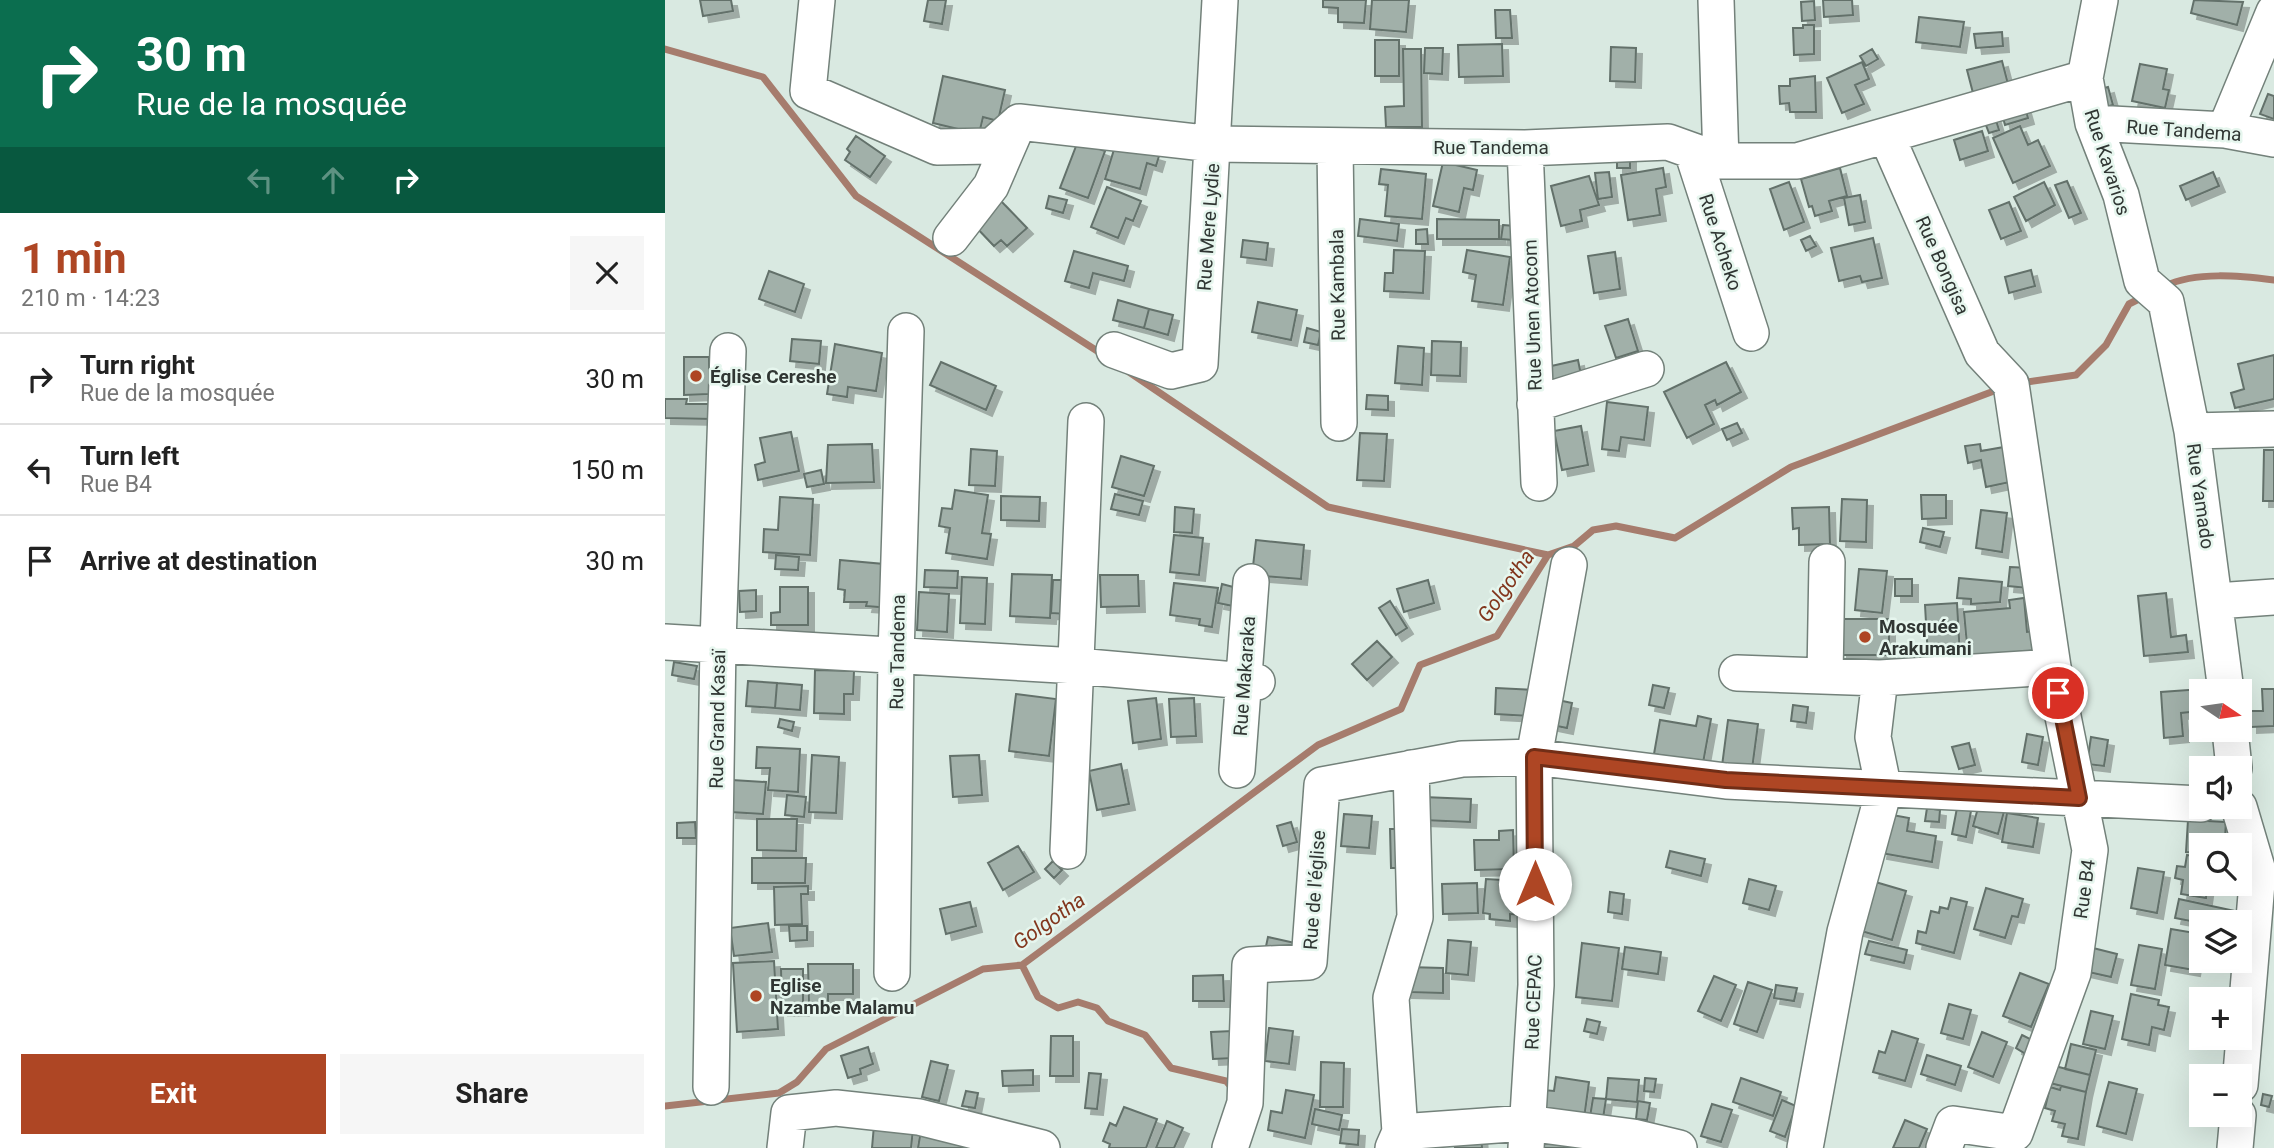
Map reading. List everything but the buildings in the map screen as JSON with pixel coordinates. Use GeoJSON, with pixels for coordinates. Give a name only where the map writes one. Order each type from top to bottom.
{"type":"FeatureCollection","features":[{"type":"Feature","properties":{"kind":"street"},"geometry":{"type":"LineString","coordinates":[[817,0],[808,91],[937,147],[992,146],[1019,122]]}},
{"type":"Feature","properties":{"kind":"street","name":"Rue Mere Lydie"},"geometry":{"type":"LineString","coordinates":[[1114,349],[1171,371],[1200,364],[1220,0]]}},
{"type":"Feature","properties":{"kind":"street","name":"Rue Acheko"},"geometry":{"type":"LineString","coordinates":[[1716,0],[1707,156],[1751,333]]}},
{"type":"Feature","properties":{"kind":"street","name":"Rue Kavarios"},"geometry":{"type":"LineString","coordinates":[[2100,0],[2085,78],[2093,123],[2154,291]]}},
{"type":"Feature","properties":{"kind":"street"},"geometry":{"type":"LineString","coordinates":[[2225,130],[2274,12]]}},
{"type":"Feature","properties":{"kind":"street","name":"Rue Tandema"},"geometry":{"type":"LineString","coordinates":[[1019,122],[1213,145],[1525,148],[1668,142],[1707,156],[1797,161],[2085,78]]}},
{"type":"Feature","properties":{"kind":"street"},"geometry":{"type":"LineString","coordinates":[[951,238],[991,186],[1019,122]]}},
{"type":"Feature","properties":{"kind":"street","name":"Rue Tandema"},"geometry":{"type":"LineString","coordinates":[[2093,123],[2225,130],[2274,139]]}},
{"type":"Feature","properties":{"kind":"street","name":"Rue Bongisa"},"geometry":{"type":"LineString","coordinates":[[1887,137],[1982,353],[2011,384]]}},
{"type":"Feature","properties":{"kind":"street","name":"Rue Kambala"},"geometry":{"type":"LineString","coordinates":[[1335,147],[1339,423]]}},
{"type":"Feature","properties":{"kind":"street","name":"Rue Unen Atocom"},"geometry":{"type":"LineString","coordinates":[[1525,148],[1539,483]]}},
{"type":"Feature","properties":{"kind":"street","name":"Rue Yamado"},"geometry":{"type":"LineString","coordinates":[[2154,291],[2192,431],[2225,679]]}},
{"type":"Feature","properties":{"kind":"street","name":"Rue Tandema"},"geometry":{"type":"LineString","coordinates":[[892,973],[897,655],[907,331]]}},
{"type":"Feature","properties":{"kind":"street","name":"Rue Grand Kasaï"},"geometry":{"type":"LineString","coordinates":[[711,1087],[718,643],[728,351]]}},
{"type":"Feature","properties":{"kind":"street"},"geometry":{"type":"LineString","coordinates":[[1535,404],[1646,369]]}},
{"type":"Feature","properties":{"kind":"street","name":"Rue B4"},"geometry":{"type":"LineString","coordinates":[[1944,1148],[1953,1124],[2015,1133],[2073,973],[2089,850],[2053,667],[2011,384]]}},
{"type":"Feature","properties":{"kind":"street"},"geometry":{"type":"LineString","coordinates":[[1068,851],[1086,421]]}},
{"type":"Feature","properties":{"kind":"street"},"geometry":{"type":"LineString","coordinates":[[2192,431],[2274,429]]}},
{"type":"Feature","properties":{"kind":"street"},"geometry":{"type":"LineString","coordinates":[[1825,676],[1827,562]]}},
{"type":"Feature","properties":{"kind":"street","name":"Rue CEPAC"},"geometry":{"type":"LineString","coordinates":[[1527,1135],[1536,985],[1534,757],[1569,565]]}},
{"type":"Feature","properties":{"kind":"street","name":"Rue Makaraka"},"geometry":{"type":"LineString","coordinates":[[1237,770],[1250,681],[1251,582]]}},
{"type":"Feature","properties":{"kind":"street"},"geometry":{"type":"LineString","coordinates":[[2216,601],[2274,597]]}},
{"type":"Feature","properties":{"kind":"street"},"geometry":{"type":"LineString","coordinates":[[665,642],[1077,666],[1250,681]]}},
{"type":"Feature","properties":{"kind":"street"},"geometry":{"type":"LineString","coordinates":[[1737,673],[1880,678],[2053,667]]}},
{"type":"Feature","properties":{"kind":"street"},"geometry":{"type":"LineString","coordinates":[[1805,1148],[1845,932],[1884,790],[1873,737],[1880,678]]}},
{"type":"Feature","properties":{"kind":"street"},"geometry":{"type":"LineString","coordinates":[[1679,1148],[1633,1137],[1527,1135],[1396,1140],[1391,998],[1415,917],[1411,768],[1462,759],[1534,757],[1726,780],[2189,803]]}},
{"type":"Feature","properties":{"kind":"street","name":"Rue de l'église"},"geometry":{"type":"LineString","coordinates":[[1230,1148],[1245,1103],[1251,965],[1308,962],[1322,785],[1411,768]]}},
{"type":"Feature","properties":{"kind":"street"},"geometry":{"type":"LineString","coordinates":[[2245,1064],[2261,999],[2258,872],[2253,821]]}},
{"type":"Feature","properties":{"kind":"street"},"geometry":{"type":"LineString","coordinates":[[785,1148],[789,1113],[836,1108],[917,1133],[1042,1148]]}},
{"type":"Feature","properties":{"kind":"street"},"geometry":{"type":"LineString","coordinates":[[2235,1148],[2237,1127]]}},
{"type":"Feature","properties":{"kind":"waterway"},"geometry":{"type":"LineString","coordinates":[[665,49],[763,77],[856,196],[1105,356]]}},
{"type":"Feature","properties":{"kind":"waterway","name":"Golgotha"},"geometry":{"type":"LineString","coordinates":[[2165,286],[2204,276],[2274,280]]}},
{"type":"Feature","properties":{"kind":"waterway","name":"Golgotha"},"geometry":{"type":"LineString","coordinates":[[2020,383],[2076,375],[2106,345],[2129,304],[2145,296]]}},
{"type":"Feature","properties":{"kind":"waterway"},"geometry":{"type":"LineString","coordinates":[[1129,372],[1328,507],[1548,555]]}},
{"type":"Feature","properties":{"kind":"waterway","name":"Golgotha"},"geometry":{"type":"LineString","coordinates":[[665,1106],[779,1093],[797,1082],[826,1049],[983,969],[1022,965],[1318,745],[1401,709],[1420,665],[1497,636],[1548,555],[1574,546],[1593,530],[1616,526],[1675,538],[1791,467],[2002,388]]}},
{"type":"Feature","properties":{"kind":"waterway"},"geometry":{"type":"LineString","coordinates":[[1022,965],[1038,997],[1058,1008],[1078,1002],[1097,1008],[1108,1021],[1145,1035],[1171,1068],[1226,1081],[1233,1089]]}},
{"type":"Feature","properties":{"kind":"place","name":"Église Cereshe"},"geometry":{"type":"Point","coordinates":[696,376]}},
{"type":"Feature","properties":{"kind":"place","name":"Mosquée Arakumani"},"geometry":{"type":"Point","coordinates":[1865,637]}},
{"type":"Feature","properties":{"kind":"place","name":"Eglise Nzambe Malamu"},"geometry":{"type":"Point","coordinates":[756,996]}},
{"type":"Feature","properties":{"kind":"route"},"geometry":{"type":"LineString","coordinates":[[1535,884],[1534,757],[1726,780],[2079,798],[2058,693]]}}]}
